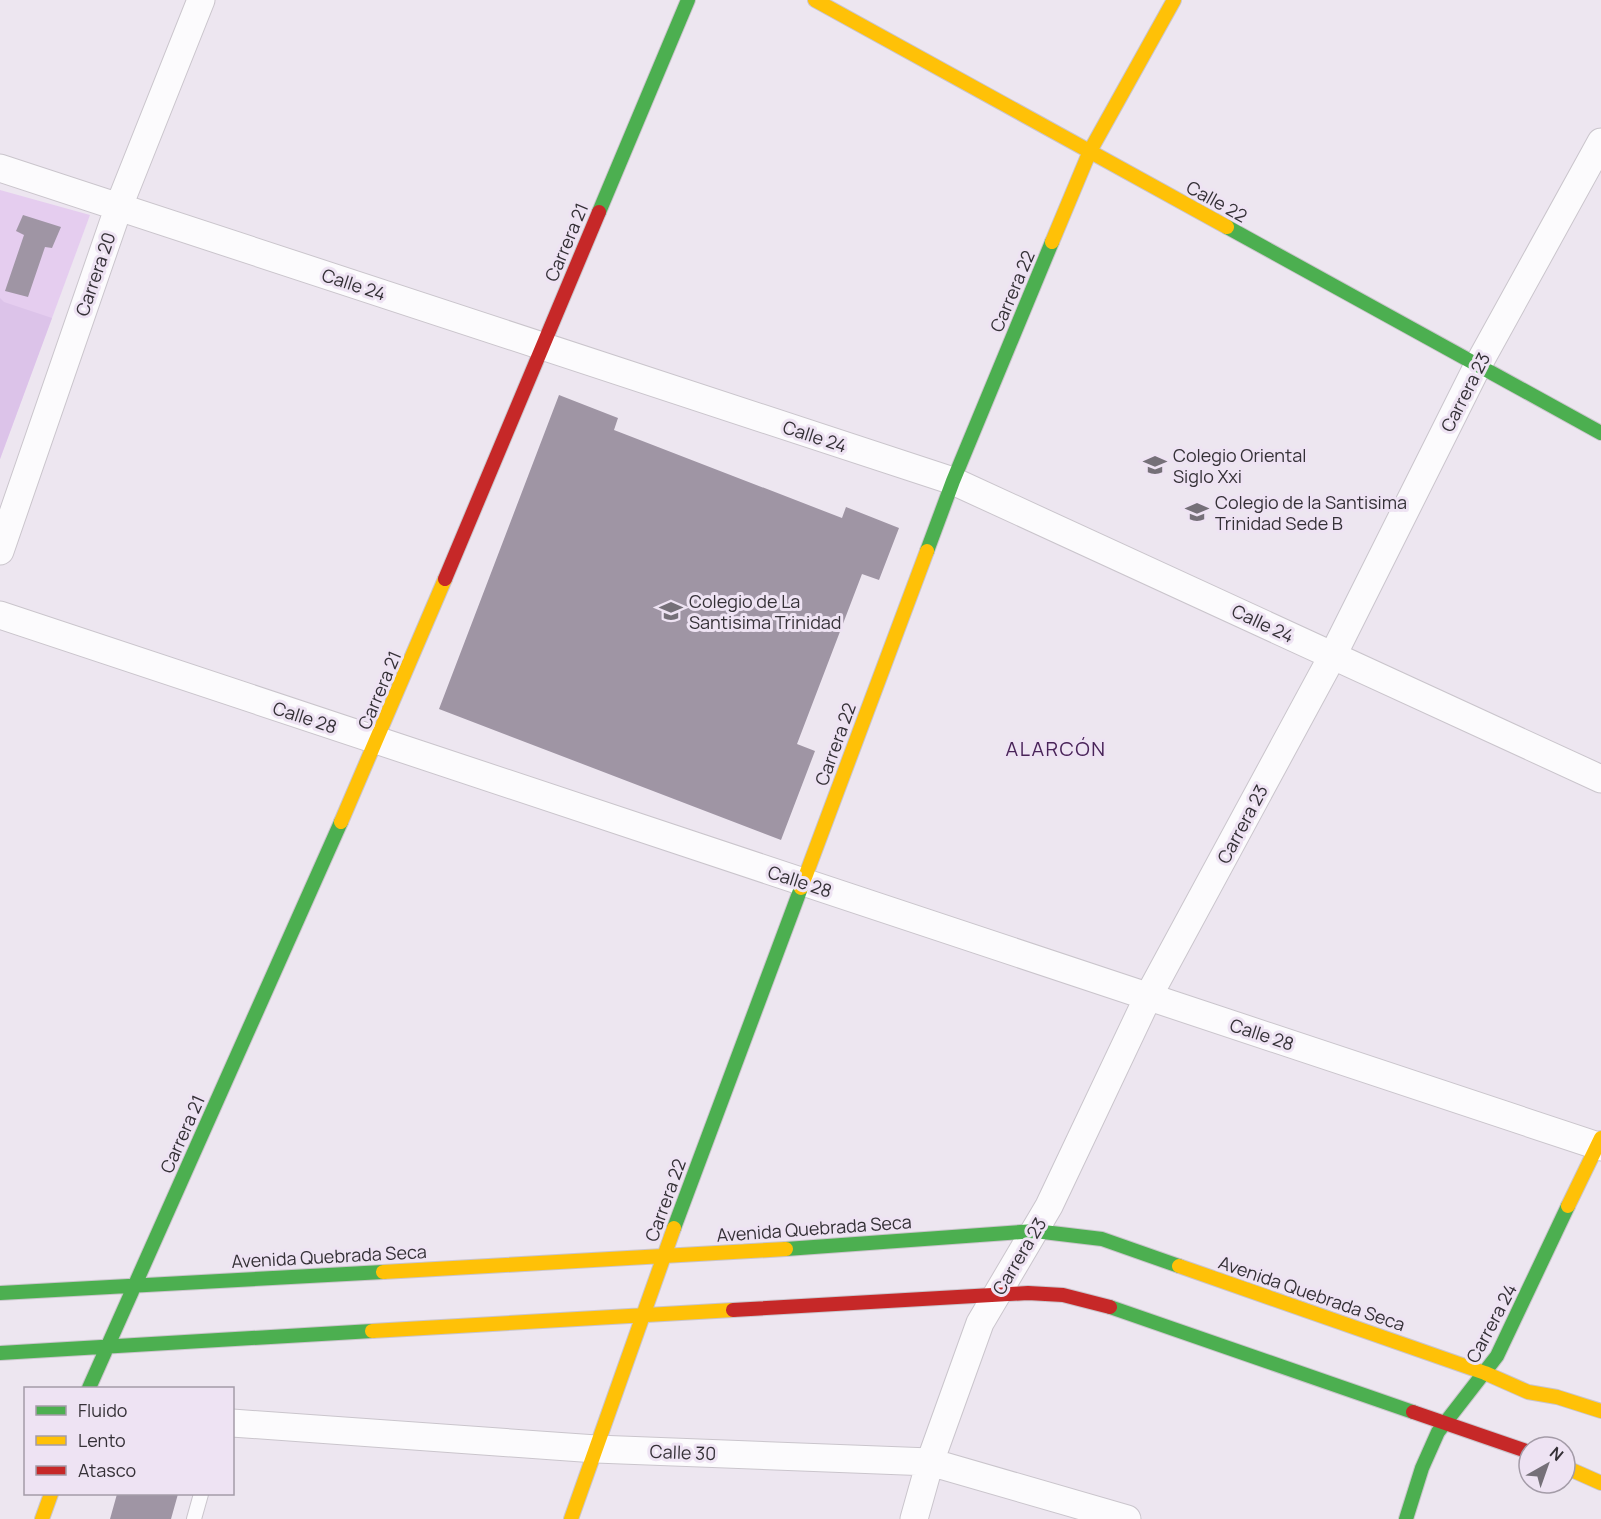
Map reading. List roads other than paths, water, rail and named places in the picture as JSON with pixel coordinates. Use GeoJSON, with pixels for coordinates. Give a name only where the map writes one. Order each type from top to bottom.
{"type":"FeatureCollection","features":[{"type":"Feature","properties":{"kind":"street","name":"Carrera 20"},"geometry":{"type":"LineString","coordinates":[[0,551],[118,206],[201,0]]}},
{"type":"Feature","properties":{"kind":"street","name":"Carrera 21"},"geometry":{"type":"LineString","coordinates":[[90,1387],[377,741],[688,0]]}},
{"type":"Feature","properties":{"kind":"street","name":"Calle 22"},"geometry":{"type":"LineString","coordinates":[[815,0],[1601,433]]}},
{"type":"Feature","properties":{"kind":"street","name":"Carrera 22"},"geometry":{"type":"LineString","coordinates":[[571,1519],[664,1256],[953,481],[1090,151],[1174,0]]}},
{"type":"Feature","properties":{"kind":"street","name":"Carrera 23"},"geometry":{"type":"LineString","coordinates":[[914,1519],[930,1462],[980,1323],[1049,1206],[1148,997],[1333,655],[1478,365],[1601,142]]}},
{"type":"Feature","properties":{"kind":"street","name":"Calle 24"},"geometry":{"type":"LineString","coordinates":[[0,168],[953,481],[1601,779]]}},
{"type":"Feature","properties":{"kind":"street","name":"Calle 28"},"geometry":{"type":"LineString","coordinates":[[0,615],[1148,997],[1600,1143]]}},
{"type":"Feature","properties":{"kind":"street","name":"Carrera 24"},"geometry":{"type":"LineString","coordinates":[[1406,1519],[1428,1452],[1444,1422],[1497,1356],[1600,1143]]}},
{"type":"Feature","properties":{"kind":"street","name":"Avenida Quebrada Seca"},"geometry":{"type":"LineString","coordinates":[[0,1293],[664,1256],[1035,1231],[1102,1239],[1485,1373],[1528,1392],[1557,1397],[1601,1411]]}},
{"type":"Feature","properties":{"kind":"street"},"geometry":{"type":"LineString","coordinates":[[0,1353],[1027,1293],[1056,1294],[1087,1299],[1517,1448]]}},
{"type":"Feature","properties":{"kind":"street"},"geometry":{"type":"LineString","coordinates":[[1528,1392],[1553,1409]]}},
{"type":"Feature","properties":{"kind":"street","name":"Calle 30"},"geometry":{"type":"LineString","coordinates":[[234,1423],[596,1449],[930,1462],[1127,1519]]}},
{"type":"Feature","properties":{"kind":"street"},"geometry":{"type":"LineString","coordinates":[[1577,1472],[1601,1483]]}},
{"type":"Feature","properties":{"kind":"street"},"geometry":{"type":"LineString","coordinates":[[46,1518],[51,1495]]}},
{"type":"Feature","properties":{"kind":"lane"},"geometry":{"type":"LineString","coordinates":[[194,1519],[201,1495]]}},
{"type":"Feature","properties":{"kind":"place","name":"Colegio Oriental Siglo Xxi"},"geometry":{"type":"Point","coordinates":[1155,465]}},
{"type":"Feature","properties":{"kind":"place","name":"Colegio de la Santisima Trinidad Sede B"},"geometry":{"type":"Point","coordinates":[1197,512]}},
{"type":"Feature","properties":{"kind":"place","name":"Colegio de La Santisima Trinidad"},"geometry":{"type":"Point","coordinates":[671,611]}},
{"type":"Feature","properties":{"kind":"district","name":"ALARCÓN"},"geometry":{"type":"Point","coordinates":[1056,748]}}]}
